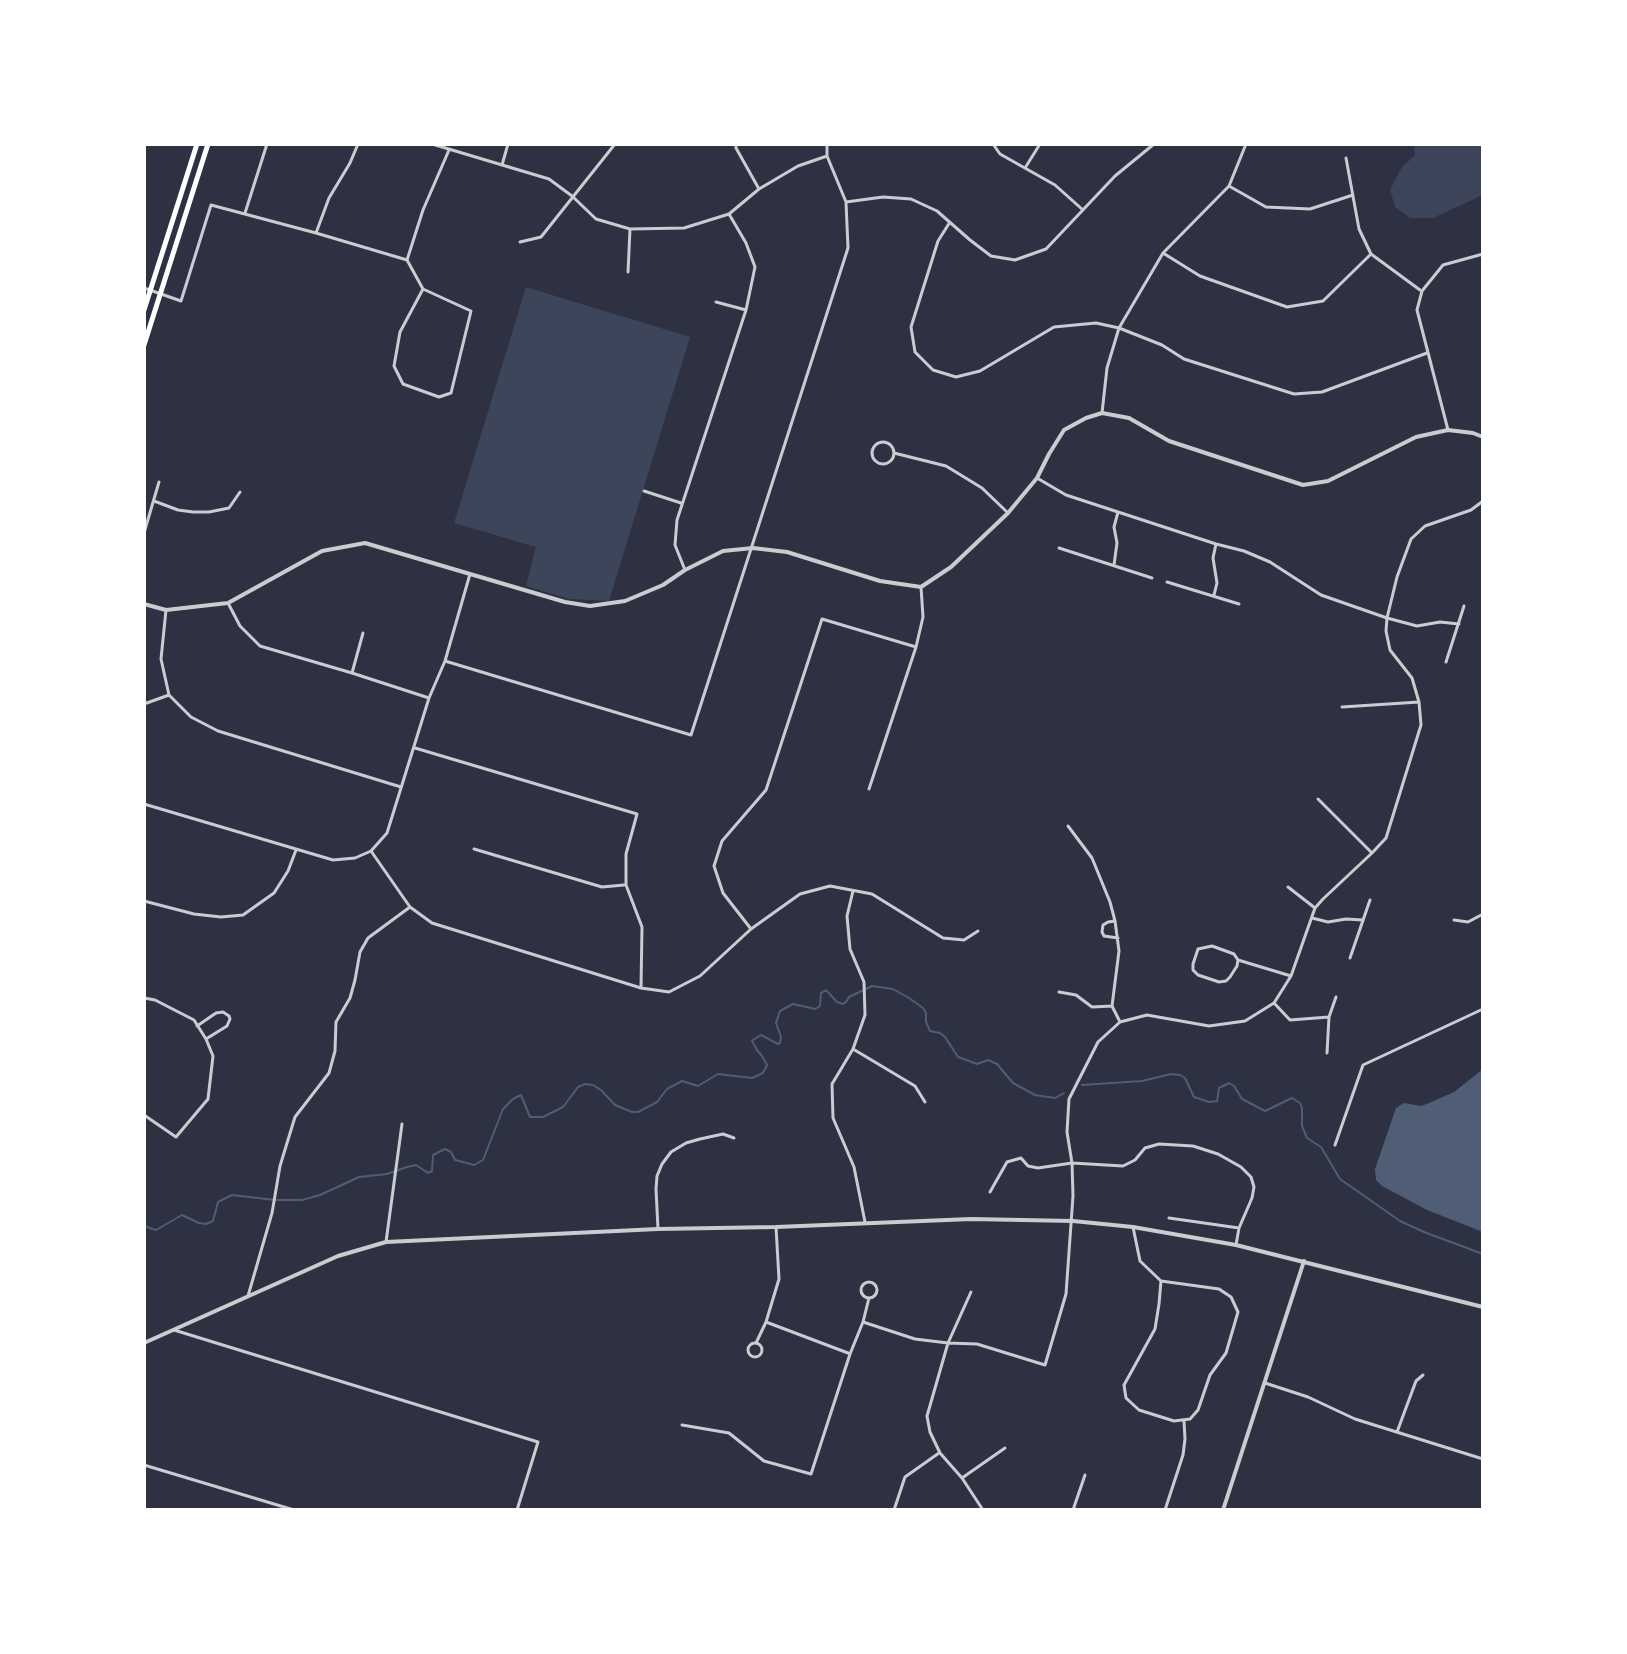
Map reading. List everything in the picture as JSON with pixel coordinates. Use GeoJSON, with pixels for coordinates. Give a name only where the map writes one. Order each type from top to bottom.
{"type":"FeatureCollection","features":[{"type":"Feature","properties":{"kind":"main road"},"geometry":{"type":"LineString","coordinates":[[144,310],[147,289],[197,144]]}},
{"type":"Feature","properties":{"kind":"main road"},"geometry":{"type":"LineString","coordinates":[[144,345],[208,144]]}},
{"type":"Feature","properties":{"kind":"street"},"geometry":{"type":"LineString","coordinates":[[245,213],[267,144]]}},
{"type":"Feature","properties":{"kind":"street"},"geometry":{"type":"LineString","coordinates":[[316,233],[329,198],[358,144]]}},
{"type":"Feature","properties":{"kind":"street"},"geometry":{"type":"LineString","coordinates":[[432,144],[549,179],[596,219],[630,229],[684,228],[729,214],[759,189],[798,166],[827,156]]}},
{"type":"Feature","properties":{"kind":"street"},"geometry":{"type":"LineString","coordinates":[[502,165],[508,144]]}},
{"type":"Feature","properties":{"kind":"street"},"geometry":{"type":"LineString","coordinates":[[520,242],[541,237],[615,144]]}},
{"type":"Feature","properties":{"kind":"street"},"geometry":{"type":"LineString","coordinates":[[736,144],[759,189]]}},
{"type":"Feature","properties":{"kind":"street"},"geometry":{"type":"LineString","coordinates":[[445,661],[691,735],[848,248],[846,202],[827,156],[827,144]]}},
{"type":"Feature","properties":{"kind":"street"},"geometry":{"type":"LineString","coordinates":[[993,144],[1000,154],[1055,185],[1083,210]]}},
{"type":"Feature","properties":{"kind":"street"},"geometry":{"type":"LineString","coordinates":[[1025,168],[1040,144]]}},
{"type":"Feature","properties":{"kind":"street"},"geometry":{"type":"LineString","coordinates":[[846,202],[883,197],[911,199],[937,211],[991,256],[1015,260],[1046,249],[1115,176],[1154,144]]}},
{"type":"Feature","properties":{"kind":"street"},"geometry":{"type":"LineString","coordinates":[[1102,413],[1107,368],[1119,328],[1163,253],[1229,186],[1246,144]]}},
{"type":"Feature","properties":{"kind":"street"},"geometry":{"type":"LineString","coordinates":[[407,260],[423,210],[449,150]]}},
{"type":"Feature","properties":{"kind":"street"},"geometry":{"type":"LineString","coordinates":[[1346,158],[1359,229],[1371,254],[1422,291]]}},
{"type":"Feature","properties":{"kind":"street"},"geometry":{"type":"LineString","coordinates":[[1229,186],[1266,207],[1310,209],[1353,195]]}},
{"type":"Feature","properties":{"kind":"street"},"geometry":{"type":"LineString","coordinates":[[147,289],[181,301],[211,205],[407,260],[423,289],[471,311],[451,393],[439,397],[403,384],[394,366],[400,332],[423,289]]}},
{"type":"Feature","properties":{"kind":"street"},"geometry":{"type":"LineString","coordinates":[[685,570],[675,537],[677,520],[746,310],[755,267],[746,243],[729,214]]}},
{"type":"Feature","properties":{"kind":"street"},"geometry":{"type":"LineString","coordinates":[[950,222],[938,241],[911,327],[915,352],[933,370],[956,377],[980,371],[1054,327],[1096,323],[1119,328],[1162,345],[1184,359],[1294,394],[1322,392],[1427,353]]}},
{"type":"Feature","properties":{"kind":"street"},"geometry":{"type":"LineString","coordinates":[[628,272],[630,229]]}},
{"type":"Feature","properties":{"kind":"street"},"geometry":{"type":"LineString","coordinates":[[1163,253],[1200,276],[1287,307],[1323,301],[1371,254]]}},
{"type":"Feature","properties":{"kind":"street"},"geometry":{"type":"LineString","coordinates":[[1448,430],[1417,310],[1422,291],[1443,265],[1483,254]]}},
{"type":"Feature","properties":{"kind":"street"},"geometry":{"type":"LineString","coordinates":[[716,302],[746,310]]}},
{"type":"Feature","properties":{"kind":"street"},"geometry":{"type":"LineString","coordinates":[[144,604],[166,610],[228,603],[322,551],[365,543],[565,602],[590,606],[625,601],[663,585],[723,551],[753,548],[787,552],[880,581],[921,587],[951,567],[1008,513],[1037,478],[1064,430],[1102,413],[1129,418],[1169,441],[1303,485],[1328,481],[1416,437],[1448,430],[1483,437]]}},
{"type":"Feature","properties":{"kind":"street"},"geometry":{"type":"LineString","coordinates":[[883,442],[892,446],[894,453],[891,460],[884,464],[877,462],[871,453],[874,446],[883,442]]}},
{"type":"Feature","properties":{"kind":"street"},"geometry":{"type":"LineString","coordinates":[[894,453],[946,466],[982,488],[1008,513]]}},
{"type":"Feature","properties":{"kind":"street"},"geometry":{"type":"LineString","coordinates":[[1037,478],[1066,495],[1244,551],[1270,562],[1321,595],[1387,618],[1417,626],[1440,622],[1459,624]]}},
{"type":"Feature","properties":{"kind":"street"},"geometry":{"type":"LineString","coordinates":[[144,533],[159,482]]}},
{"type":"Feature","properties":{"kind":"street"},"geometry":{"type":"LineString","coordinates":[[644,491],[681,503]]}},
{"type":"Feature","properties":{"kind":"street"},"geometry":{"type":"LineString","coordinates":[[154,501],[178,510],[209,512],[229,508],[240,492]]}},
{"type":"Feature","properties":{"kind":"street"},"geometry":{"type":"LineString","coordinates":[[863,1322],[915,1339],[977,1344],[1045,1365],[1066,1294],[1073,1221],[1072,1163],[1067,1132],[1069,1099],[1098,1042],[1120,1022],[1147,1015],[1209,1026],[1245,1021],[1274,1003],[1291,976],[1315,908],[1386,838],[1421,725],[1412,678],[1390,650],[1386,631],[1397,577],[1411,539],[1425,526],[1471,510],[1483,501]]}},
{"type":"Feature","properties":{"kind":"street"},"geometry":{"type":"LineString","coordinates":[[1114,565],[1117,543],[1114,527],[1118,512]]}},
{"type":"Feature","properties":{"kind":"street"},"geometry":{"type":"LineString","coordinates":[[1214,596],[1217,583],[1213,558],[1216,544]]}},
{"type":"Feature","properties":{"kind":"street"},"geometry":{"type":"LineString","coordinates":[[1059,548],[1152,578]]}},
{"type":"Feature","properties":{"kind":"street"},"geometry":{"type":"LineString","coordinates":[[144,804],[333,860],[355,858],[371,851],[387,833],[429,698],[445,661],[470,574]]}},
{"type":"Feature","properties":{"kind":"street"},"geometry":{"type":"LineString","coordinates":[[1167,582],[1239,604]]}},
{"type":"Feature","properties":{"kind":"street"},"geometry":{"type":"LineString","coordinates":[[869,789],[916,647],[923,617],[921,587]]}},
{"type":"Feature","properties":{"kind":"street"},"geometry":{"type":"LineString","coordinates":[[228,603],[240,626],[260,646],[429,698]]}},
{"type":"Feature","properties":{"kind":"street"},"geometry":{"type":"LineString","coordinates":[[1446,662],[1464,606]]}},
{"type":"Feature","properties":{"kind":"street"},"geometry":{"type":"LineString","coordinates":[[166,610],[161,659],[169,695],[191,717],[218,731],[402,787]]}},
{"type":"Feature","properties":{"kind":"street"},"geometry":{"type":"LineString","coordinates":[[751,929],[723,893],[714,866],[722,841],[766,790],[822,619],[916,647]]}},
{"type":"Feature","properties":{"kind":"street"},"geometry":{"type":"LineString","coordinates":[[352,673],[363,633]]}},
{"type":"Feature","properties":{"kind":"street"},"geometry":{"type":"LineString","coordinates":[[144,704],[169,695]]}},
{"type":"Feature","properties":{"kind":"street"},"geometry":{"type":"LineString","coordinates":[[1342,707],[1419,702]]}},
{"type":"Feature","properties":{"kind":"street"},"geometry":{"type":"LineString","coordinates":[[415,748],[637,814],[626,854],[626,885],[642,927],[641,988]]}},
{"type":"Feature","properties":{"kind":"street"},"geometry":{"type":"LineString","coordinates":[[1318,799],[1372,853]]}},
{"type":"Feature","properties":{"kind":"street"},"geometry":{"type":"LineString","coordinates":[[1068,826],[1092,858],[1115,921],[1119,951],[1112,1006],[1120,1022]]}},
{"type":"Feature","properties":{"kind":"street"},"geometry":{"type":"LineString","coordinates":[[474,849],[602,887],[626,885]]}},
{"type":"Feature","properties":{"kind":"street"},"geometry":{"type":"LineString","coordinates":[[144,901],[194,914],[221,917],[243,915],[274,893],[288,871],[296,850]]}},
{"type":"Feature","properties":{"kind":"street"},"geometry":{"type":"LineString","coordinates":[[371,851],[410,907],[432,923],[641,988],[669,992],[700,976],[751,929],[800,894],[830,886],[872,894],[943,938],[964,940],[978,931]]}},
{"type":"Feature","properties":{"kind":"street"},"geometry":{"type":"LineString","coordinates":[[1288,887],[1315,908]]}},
{"type":"Feature","properties":{"kind":"street"},"geometry":{"type":"LineString","coordinates":[[853,890],[847,916],[850,949],[864,985],[865,1015],[853,1049],[832,1084],[833,1118],[854,1167],[865,1222]]}},
{"type":"Feature","properties":{"kind":"street"},"geometry":{"type":"LineString","coordinates":[[1350,958],[1370,900]]}},
{"type":"Feature","properties":{"kind":"street"},"geometry":{"type":"LineString","coordinates":[[248,1296],[295,1117],[329,1073],[335,1051],[336,1022],[350,998],[360,952],[368,938],[410,907]]}},
{"type":"Feature","properties":{"kind":"street"},"geometry":{"type":"LineString","coordinates":[[1454,920],[1468,922],[1483,914]]}},
{"type":"Feature","properties":{"kind":"street"},"geometry":{"type":"LineString","coordinates":[[1312,918],[1328,922],[1363,920]]}},
{"type":"Feature","properties":{"kind":"street"},"geometry":{"type":"LineString","coordinates":[[1115,921],[1103,925],[1102,932],[1104,936],[1118,938]]}},
{"type":"Feature","properties":{"kind":"street"},"geometry":{"type":"LineString","coordinates":[[1238,960],[1226,981],[1204,978],[1193,970],[1198,949],[1212,946],[1234,954],[1238,960],[1291,976]]}},
{"type":"Feature","properties":{"kind":"street"},"geometry":{"type":"LineString","coordinates":[[1059,992],[1076,995],[1092,1007],[1112,1006]]}},
{"type":"Feature","properties":{"kind":"street"},"geometry":{"type":"LineString","coordinates":[[1327,1053],[1329,1017],[1336,997]]}},
{"type":"Feature","properties":{"kind":"street"},"geometry":{"type":"LineString","coordinates":[[144,998],[155,1000],[194,1020],[213,1056],[208,1099],[176,1137],[144,1115]]}},
{"type":"Feature","properties":{"kind":"street"},"geometry":{"type":"LineString","coordinates":[[1274,1003],[1290,1020],[1329,1017]]}},
{"type":"Feature","properties":{"kind":"street"},"geometry":{"type":"LineString","coordinates":[[1335,1145],[1363,1065],[1483,1009]]}},
{"type":"Feature","properties":{"kind":"street"},"geometry":{"type":"LineString","coordinates":[[197,1026],[216,1013],[223,1012],[229,1016],[227,1026],[206,1039]]}},
{"type":"Feature","properties":{"kind":"street"},"geometry":{"type":"LineString","coordinates":[[853,1049],[915,1086],[925,1102]]}},
{"type":"Feature","properties":{"kind":"street"},"geometry":{"type":"LineString","coordinates":[[386,1242],[402,1124]]}},
{"type":"Feature","properties":{"kind":"street"},"geometry":{"type":"LineString","coordinates":[[658,1229],[657,1176],[671,1152],[700,1139],[723,1134],[734,1138]]}},
{"type":"Feature","properties":{"kind":"street"},"geometry":{"type":"LineString","coordinates":[[990,1192],[1007,1162],[1021,1158],[1028,1166],[1038,1168],[1072,1163],[1123,1166],[1135,1160],[1145,1148],[1159,1144],[1193,1146],[1218,1154],[1241,1167],[1251,1177],[1254,1187],[1252,1198],[1239,1228],[1236,1245]]}},
{"type":"Feature","properties":{"kind":"street"},"geometry":{"type":"LineString","coordinates":[[1169,1218],[1239,1228]]}},
{"type":"Feature","properties":{"kind":"street"},"geometry":{"type":"LineString","coordinates":[[144,1343],[338,1256],[386,1242],[971,1219],[1073,1221],[1133,1227],[1236,1245],[1483,1307]]}},
{"type":"Feature","properties":{"kind":"street"},"geometry":{"type":"LineString","coordinates":[[756,1343],[779,1279],[776,1227]]}},
{"type":"Feature","properties":{"kind":"street"},"geometry":{"type":"LineString","coordinates":[[1133,1227],[1140,1261],[1161,1281],[1219,1289],[1231,1297],[1238,1312],[1226,1353],[1210,1375],[1198,1410],[1190,1419],[1174,1421],[1139,1410],[1126,1398],[1124,1385],[1155,1329],[1161,1281]]}},
{"type":"Feature","properties":{"kind":"street"},"geometry":{"type":"LineString","coordinates":[[1223,1510],[1304,1261]]}},
{"type":"Feature","properties":{"kind":"street"},"geometry":{"type":"LineString","coordinates":[[971,1292],[948,1343],[927,1416],[930,1432],[940,1453],[962,1478],[983,1510]]}},
{"type":"Feature","properties":{"kind":"street"},"geometry":{"type":"LineString","coordinates":[[682,1425],[729,1433],[764,1461],[811,1474],[869,1298]]}},
{"type":"Feature","properties":{"kind":"street"},"geometry":{"type":"LineString","coordinates":[[766,1322],[850,1354]]}},
{"type":"Feature","properties":{"kind":"street"},"geometry":{"type":"LineString","coordinates":[[174,1330],[538,1442],[517,1510]]}},
{"type":"Feature","properties":{"kind":"street"},"geometry":{"type":"LineString","coordinates":[[1397,1432],[1416,1381],[1423,1375]]}},
{"type":"Feature","properties":{"kind":"street"},"geometry":{"type":"LineString","coordinates":[[1265,1383],[1308,1397],[1355,1419],[1483,1459]]}},
{"type":"Feature","properties":{"kind":"street"},"geometry":{"type":"LineString","coordinates":[[1165,1510],[1180,1463],[1185,1439],[1184,1420]]}},
{"type":"Feature","properties":{"kind":"street"},"geometry":{"type":"LineString","coordinates":[[962,1478],[1005,1448]]}},
{"type":"Feature","properties":{"kind":"street"},"geometry":{"type":"LineString","coordinates":[[894,1510],[905,1477],[940,1453]]}},
{"type":"Feature","properties":{"kind":"street"},"geometry":{"type":"LineString","coordinates":[[144,1465],[294,1510]]}},
{"type":"Feature","properties":{"kind":"street"},"geometry":{"type":"LineString","coordinates":[[1073,1510],[1085,1475]]}},
{"type":"Feature","properties":{"kind":"shaded area"},"geometry":{"type":"Polygon","coordinates":[[[1414,144],[1483,144],[1483,195],[1433,218],[1410,218],[1395,207],[1390,190],[1402,167],[1415,155],[1414,144]]]}},
{"type":"Feature","properties":{"kind":"shaded area"},"geometry":{"type":"Polygon","coordinates":[[[526,287],[690,337],[609,601],[569,599],[526,586],[536,547],[454,523],[526,287]]]}},
{"type":"Feature","properties":{"kind":"shaded area"},"geometry":{"type":"Polygon","coordinates":[[[1483,1069],[1483,1232],[1427,1210],[1382,1186],[1376,1180],[1375,1169],[1396,1108],[1404,1103],[1421,1106],[1454,1092],[1483,1069]]]}},
{"type":"Feature","properties":{"kind":"waterway"},"geometry":{"type":"LineString","coordinates":[[144,1223],[156,1230],[182,1215],[206,1224],[213,1221],[218,1202],[232,1195],[302,1200],[359,1177],[387,1174],[416,1165],[428,1173],[432,1171],[433,1155],[445,1149],[451,1152],[455,1160],[474,1165],[483,1160],[503,1109],[521,1095],[530,1117],[543,1117],[563,1107],[578,1087],[585,1084],[601,1090],[615,1105],[638,1112],[657,1102],[667,1089],[682,1081],[698,1086],[718,1074],[752,1078],[763,1073],[767,1065],[752,1041],[761,1035],[780,1043],[776,1023],[780,1011],[793,1004],[815,1009],[820,1006],[821,993],[826,990],[843,1004],[849,997],[872,986],[893,989],[923,1008],[930,1031],[945,1037],[958,1057],[977,1064],[988,1060],[997,1064],[1013,1083],[1035,1095],[1055,1098],[1064,1093]]}},
{"type":"Feature","properties":{"kind":"waterway"},"geometry":{"type":"LineString","coordinates":[[1082,1085],[1142,1081],[1171,1074],[1185,1078],[1194,1097],[1209,1102],[1217,1101],[1219,1088],[1229,1083],[1242,1099],[1265,1111],[1292,1098],[1302,1108],[1302,1126],[1307,1138],[1321,1147],[1340,1179],[1400,1221],[1483,1254]]}}]}
